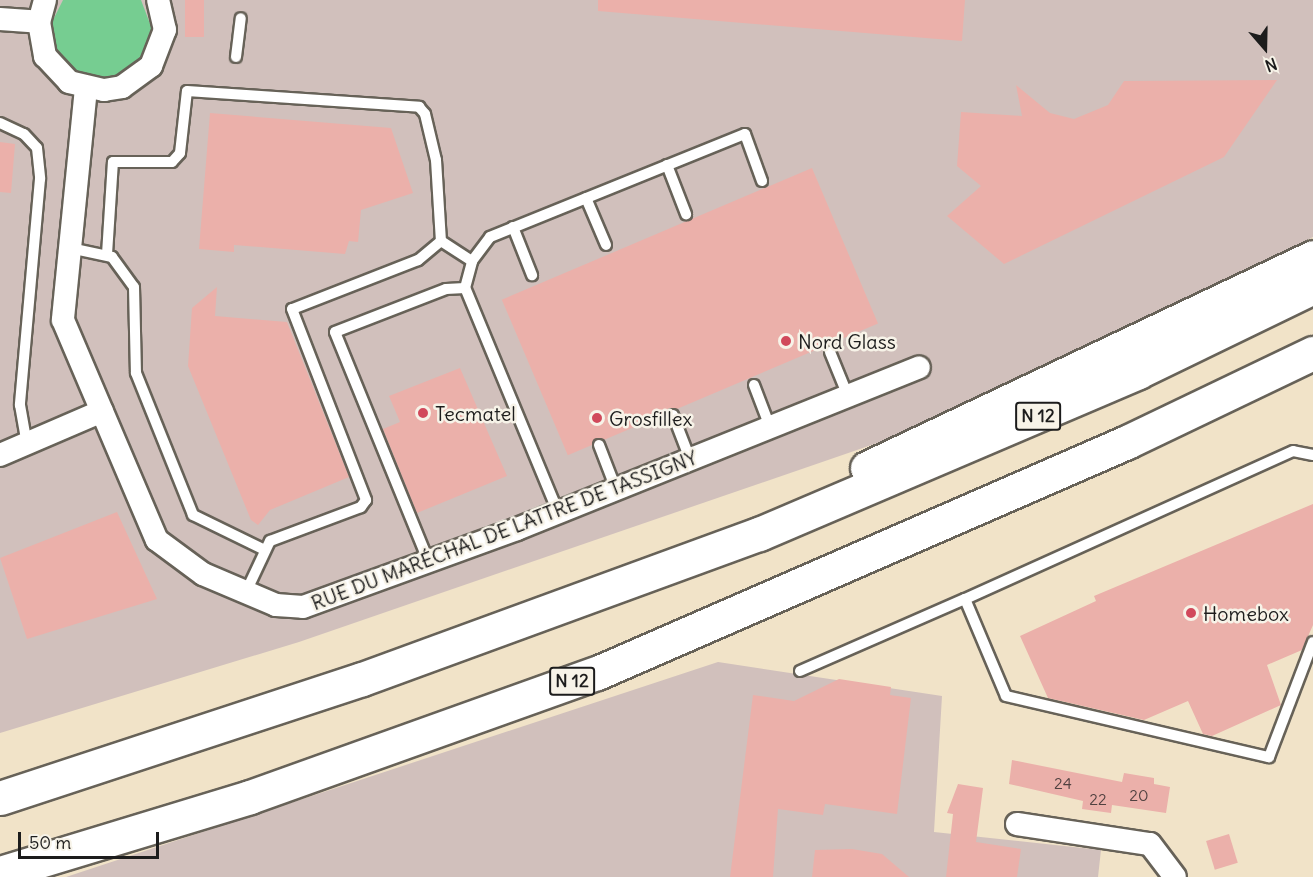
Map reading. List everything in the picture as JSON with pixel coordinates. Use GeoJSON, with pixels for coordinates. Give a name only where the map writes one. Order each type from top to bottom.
{"type":"FeatureCollection","features":[{"type":"Feature","properties":{"kind":"highway"},"geometry":{"type":"LineString","coordinates":[[759,534],[809,496],[954,423],[1016,401],[1313,257]]}},
{"type":"Feature","properties":{"kind":"highway","name":"N 12"},"geometry":{"type":"LineString","coordinates":[[0,798],[362,679],[759,534],[1138,372],[1313,288]]}},
{"type":"Feature","properties":{"kind":"highway","name":"N 12"},"geometry":{"type":"LineString","coordinates":[[0,873],[250,797],[597,673],[1127,442],[1313,353]]}},
{"type":"Feature","properties":{"kind":"highway"},"geometry":{"type":"LineString","coordinates":[[1127,442],[1172,440],[1313,374]]}},
{"type":"Feature","properties":{"kind":"street"},"geometry":{"type":"LineString","coordinates":[[45,0],[39,22],[50,63],[86,88],[122,87],[151,66],[165,30],[158,0]]}},
{"type":"Feature","properties":{"kind":"street"},"geometry":{"type":"LineString","coordinates":[[0,19],[39,22]]}},
{"type":"Feature","properties":{"kind":"street","name":"RUE DU MARÉCHAL DE LATTRE DE TASSIGNY"},"geometry":{"type":"LineString","coordinates":[[86,88],[63,320],[157,540],[203,574],[276,605],[303,607],[558,512],[919,367]]}},
{"type":"Feature","properties":{"kind":"street"},"geometry":{"type":"LineString","coordinates":[[0,455],[102,411]]}},
{"type":"Feature","properties":{"kind":"street"},"geometry":{"type":"LineString","coordinates":[[1017,824],[1150,844],[1174,877]]}},
{"type":"Feature","properties":{"kind":"lane"},"geometry":{"type":"LineString","coordinates":[[236,57],[241,18]]}},
{"type":"Feature","properties":{"kind":"lane"},"geometry":{"type":"LineString","coordinates":[[107,254],[113,162],[172,162],[180,153],[187,91],[196,88],[419,107],[436,160],[441,241]]}},
{"type":"Feature","properties":{"kind":"lane"},"geometry":{"type":"LineString","coordinates":[[0,123],[24,134],[37,148],[40,179],[20,405],[27,444]]}},
{"type":"Feature","properties":{"kind":"lane"},"geometry":{"type":"LineString","coordinates":[[558,512],[465,288],[472,261],[490,237],[745,134],[762,181]]}},
{"type":"Feature","properties":{"kind":"lane"},"geometry":{"type":"LineString","coordinates":[[667,165],[686,214]]}},
{"type":"Feature","properties":{"kind":"lane"},"geometry":{"type":"LineString","coordinates":[[586,198],[606,245]]}},
{"type":"Feature","properties":{"kind":"lane"},"geometry":{"type":"LineString","coordinates":[[513,227],[532,275]]}},
{"type":"Feature","properties":{"kind":"lane"},"geometry":{"type":"LineString","coordinates":[[441,241],[472,261]]}},
{"type":"Feature","properties":{"kind":"lane"},"geometry":{"type":"LineString","coordinates":[[246,592],[270,541],[366,500],[292,309],[418,260],[441,241]]}},
{"type":"Feature","properties":{"kind":"lane"},"geometry":{"type":"LineString","coordinates":[[70,248],[107,254],[134,287],[136,373],[193,515],[265,550]]}},
{"type":"Feature","properties":{"kind":"lane"},"geometry":{"type":"LineString","coordinates":[[428,560],[335,332],[446,289],[465,288]]}},
{"type":"Feature","properties":{"kind":"lane"},"geometry":{"type":"LineString","coordinates":[[830,352],[848,396]]}},
{"type":"Feature","properties":{"kind":"lane"},"geometry":{"type":"LineString","coordinates":[[754,385],[770,427]]}},
{"type":"Feature","properties":{"kind":"lane"},"geometry":{"type":"LineString","coordinates":[[673,416],[690,459]]}},
{"type":"Feature","properties":{"kind":"lane"},"geometry":{"type":"LineString","coordinates":[[599,445],[616,489]]}},
{"type":"Feature","properties":{"kind":"lane"},"geometry":{"type":"LineString","coordinates":[[800,671],[1293,451],[1313,455]]}},
{"type":"Feature","properties":{"kind":"lane"},"geometry":{"type":"LineString","coordinates":[[965,598],[1006,696],[1269,757],[1313,642]]}},
{"type":"Feature","properties":{"kind":"shaded area"},"geometry":{"type":"Polygon","coordinates":[[[0,0],[1313,0],[1313,237],[973,410],[299,642],[0,733],[0,0]]]}},
{"type":"Feature","properties":{"kind":"shaded area"},"geometry":{"type":"Polygon","coordinates":[[[718,662],[942,696],[934,832],[1101,850],[1098,877],[66,877],[718,662]]]}},
{"type":"Feature","properties":{"kind":"green space"},"geometry":{"type":"Polygon","coordinates":[[[63,0],[141,0],[152,29],[144,61],[119,81],[84,81],[58,60],[51,43],[50,26],[63,0]]]}},
{"type":"Feature","properties":{"kind":"building"},"geometry":{"type":"Polygon","coordinates":[[[185,0],[204,0],[204,37],[185,37],[185,0]]]}},
{"type":"Feature","properties":{"kind":"building"},"geometry":{"type":"Polygon","coordinates":[[[598,0],[965,0],[962,41],[598,11],[598,0]]]}},
{"type":"Feature","properties":{"kind":"building"},"geometry":{"type":"Polygon","coordinates":[[[1277,80],[1224,157],[1004,264],[947,216],[981,186],[957,166],[961,112],[1022,116],[1016,85],[1050,113],[1074,119],[1108,105],[1124,81],[1277,80]]]}},
{"type":"Feature","properties":{"kind":"building"},"geometry":{"type":"Polygon","coordinates":[[[210,113],[391,128],[413,193],[361,210],[358,242],[349,241],[345,254],[234,245],[234,252],[199,249],[210,113]]]}},
{"type":"Feature","properties":{"kind":"building"},"geometry":{"type":"Polygon","coordinates":[[[0,142],[15,144],[11,193],[0,192],[0,142]]]}},
{"type":"Feature","properties":{"kind":"building"},"geometry":{"type":"Polygon","coordinates":[[[812,168],[878,324],[568,455],[502,300],[812,168]]]}},
{"type":"Feature","properties":{"kind":"building"},"geometry":{"type":"Polygon","coordinates":[[[217,287],[215,316],[287,322],[349,477],[270,510],[258,525],[251,520],[188,366],[192,308],[217,287]]]}},
{"type":"Feature","properties":{"kind":"building"},"geometry":{"type":"Polygon","coordinates":[[[460,368],[507,476],[417,513],[383,429],[400,422],[389,396],[460,368]]]}},
{"type":"Feature","properties":{"kind":"building","name":"Homebox"},"geometry":{"type":"Polygon","coordinates":[[[1313,504],[1313,625],[1302,650],[1267,665],[1281,705],[1212,736],[1203,734],[1188,701],[1144,720],[1048,698],[1020,636],[1096,601],[1094,596],[1313,504]]]}},
{"type":"Feature","properties":{"kind":"building"},"geometry":{"type":"Polygon","coordinates":[[[117,512],[157,599],[27,639],[0,558],[117,512]]]}},
{"type":"Feature","properties":{"kind":"building"},"geometry":{"type":"Polygon","coordinates":[[[839,679],[891,687],[890,695],[911,698],[897,814],[825,804],[823,815],[778,809],[773,877],[730,877],[753,695],[794,701],[839,679]]]}},
{"type":"Feature","properties":{"kind":"building"},"geometry":{"type":"Polygon","coordinates":[[[1012,760],[1122,782],[1124,773],[1154,778],[1154,784],[1170,787],[1166,813],[1112,805],[1111,813],[1082,809],[1083,801],[1009,784],[1012,760]]]}},
{"type":"Feature","properties":{"kind":"building"},"geometry":{"type":"Polygon","coordinates":[[[958,784],[983,788],[976,842],[1021,849],[1017,877],[946,877],[953,814],[947,813],[958,784]]]}},
{"type":"Feature","properties":{"kind":"building"},"geometry":{"type":"Polygon","coordinates":[[[1229,834],[1238,863],[1215,870],[1206,841],[1229,834]]]}},
{"type":"Feature","properties":{"kind":"building"},"geometry":{"type":"Polygon","coordinates":[[[852,849],[882,854],[909,877],[812,877],[815,850],[852,849]]]}},
{"type":"Feature","properties":{"kind":"place","name":"Nord Glass"},"geometry":{"type":"Point","coordinates":[786,341]}},
{"type":"Feature","properties":{"kind":"place","name":"Tecmatel"},"geometry":{"type":"Point","coordinates":[423,413]}},
{"type":"Feature","properties":{"kind":"place","name":"Grosfillex"},"geometry":{"type":"Point","coordinates":[597,418]}},
{"type":"Feature","properties":{"kind":"place","name":"Homebox"},"geometry":{"type":"Point","coordinates":[1191,613]}}]}
